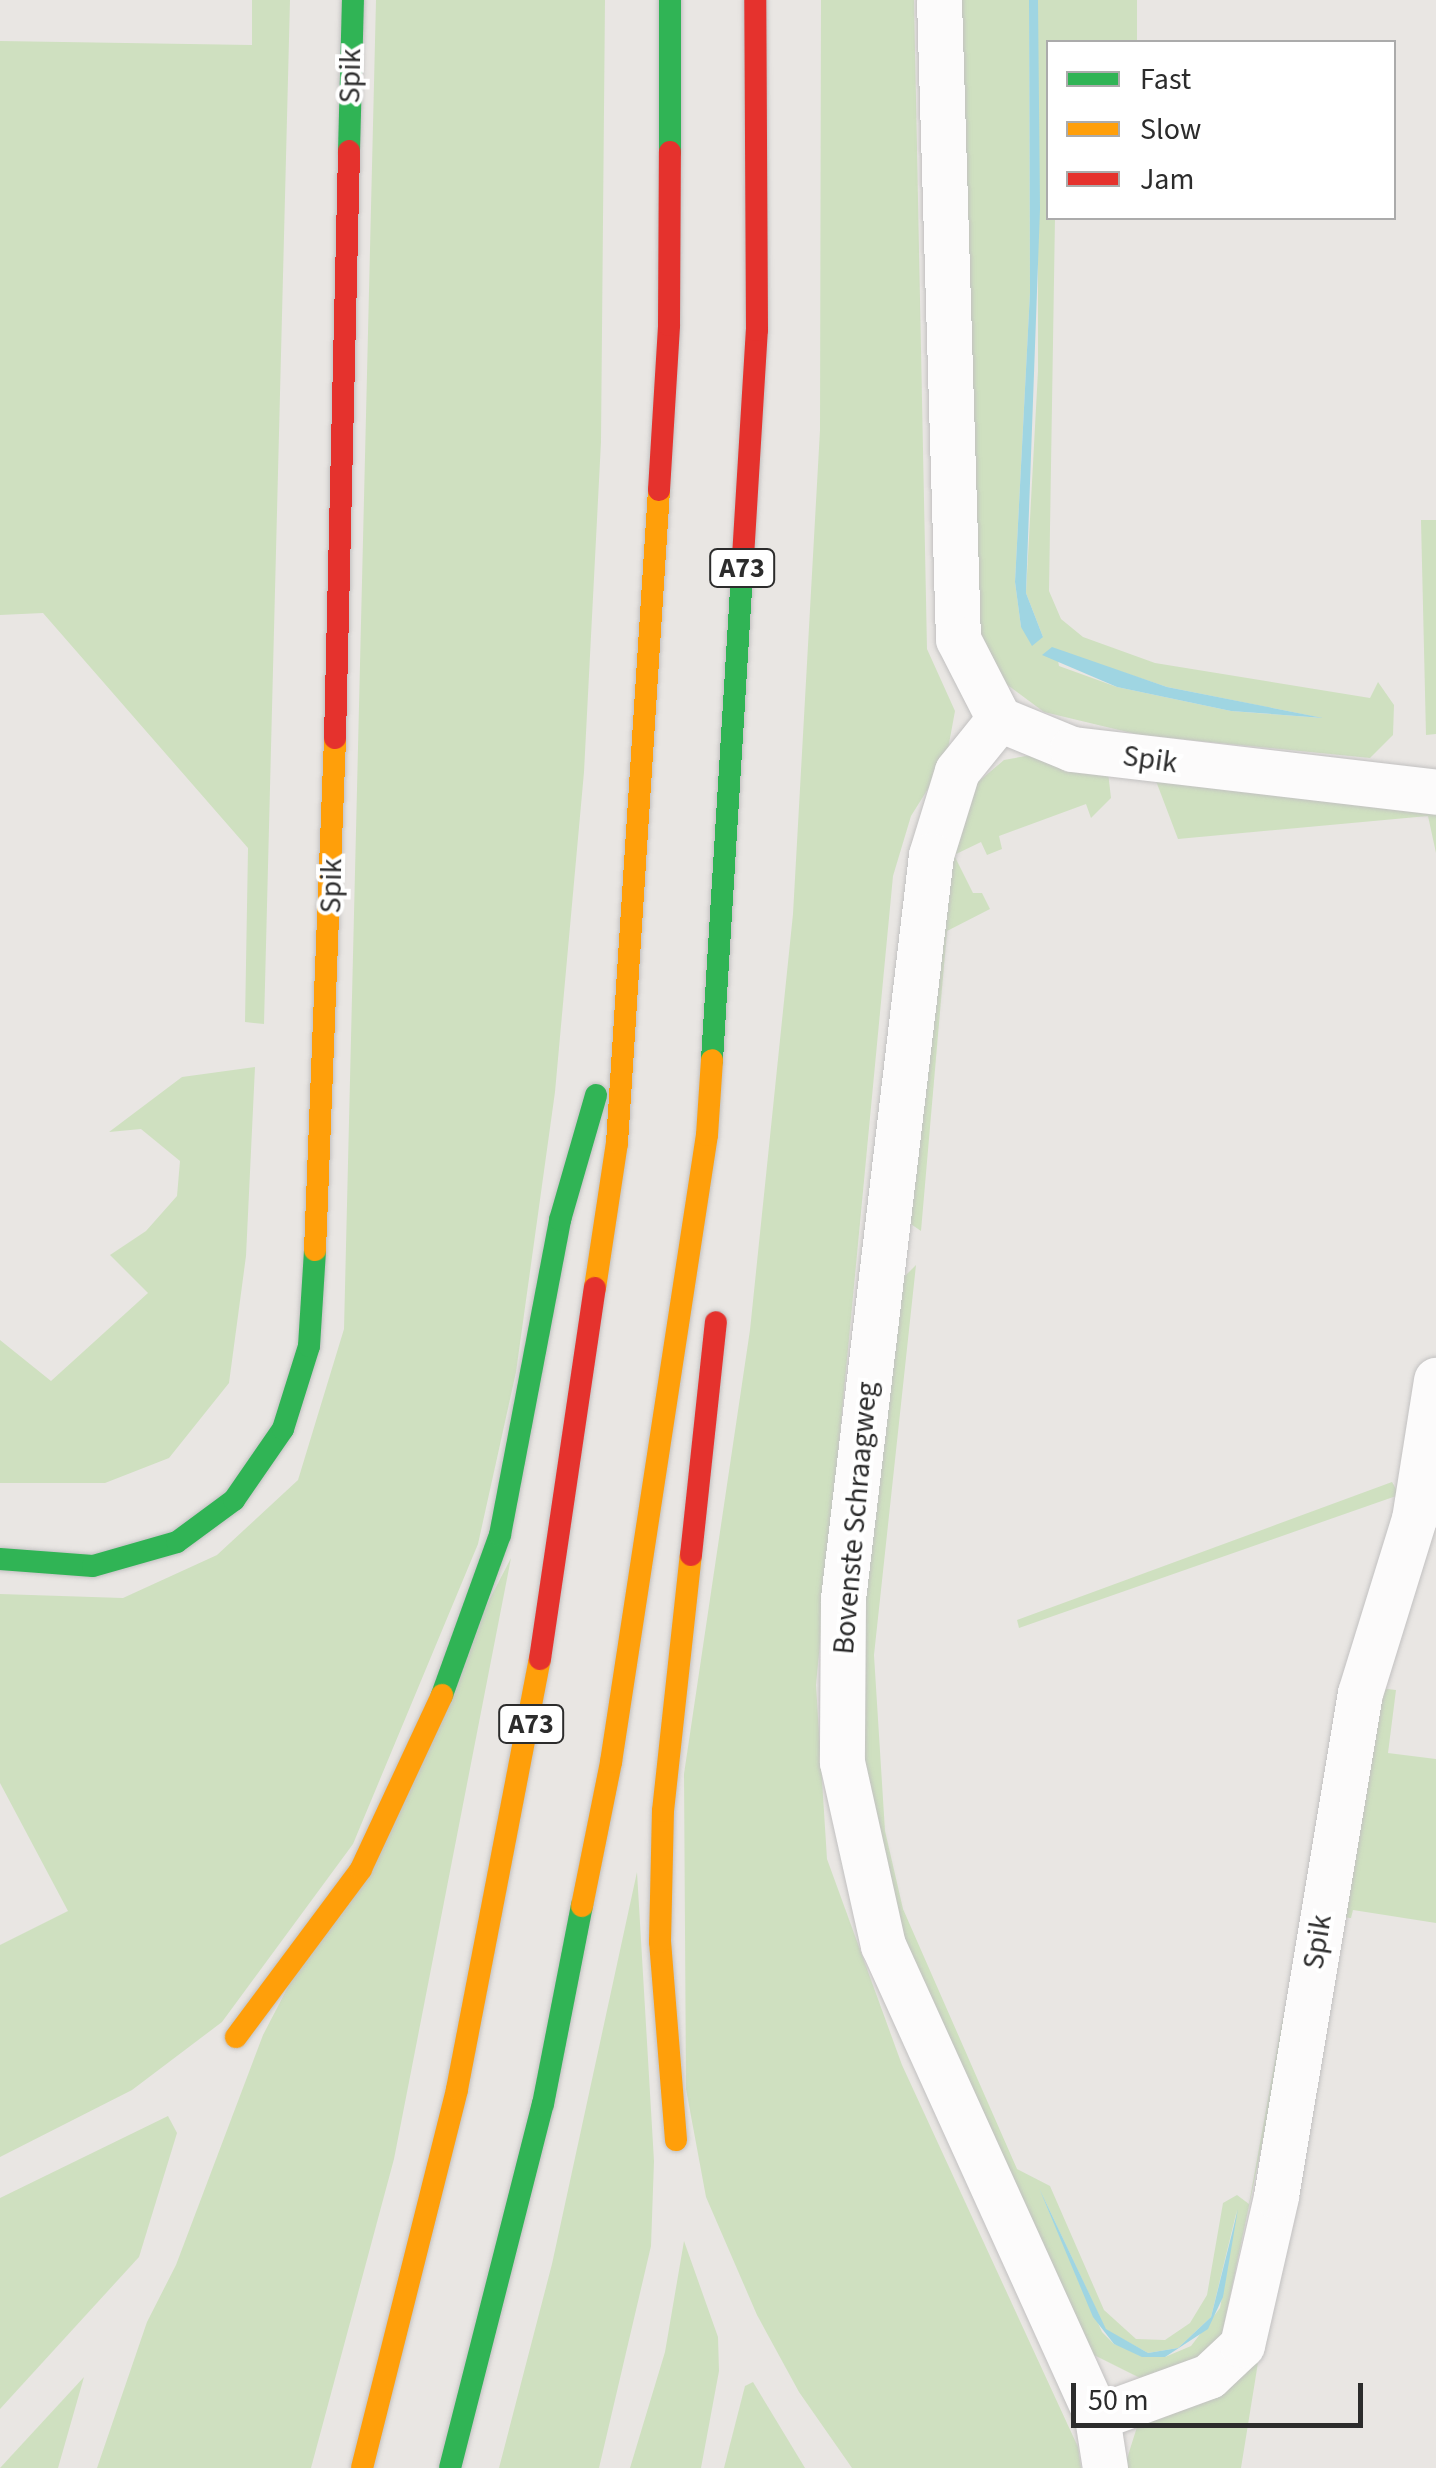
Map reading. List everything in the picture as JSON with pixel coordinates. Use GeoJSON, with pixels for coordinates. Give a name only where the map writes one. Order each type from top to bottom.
{"type":"FeatureCollection","features":[{"type":"Feature","properties":{"kind":"main road","name":"Spik"},"geometry":{"type":"LineString","coordinates":[[0,1559],[93,1566],[178,1542],[234,1500],[283,1429],[310,1346],[327,1074],[353,0]]}},
{"type":"Feature","properties":{"kind":"main road","name":"A73"},"geometry":{"type":"LineString","coordinates":[[362,2468],[457,2088],[526,1752],[594,1321],[633,967],[669,325],[670,0]]}},
{"type":"Feature","properties":{"kind":"main road","name":"A73"},"geometry":{"type":"LineString","coordinates":[[450,2468],[543,2104],[611,1762],[707,1135],[757,330],[755,0]]}},
{"type":"Feature","properties":{"kind":"main road","name":"A73"},"geometry":{"type":"LineString","coordinates":[[236,2037],[284,1980],[362,1869],[459,1659],[500,1535],[560,1220],[633,967]]}},
{"type":"Feature","properties":{"kind":"main road","name":"A73"},"geometry":{"type":"LineString","coordinates":[[707,1135],[720,1208]]}},
{"type":"Feature","properties":{"kind":"main road"},"geometry":{"type":"LineString","coordinates":[[676,2140],[660,1942],[663,1811],[719,1298]]}},
{"type":"Feature","properties":{"kind":"street"},"geometry":{"type":"LineString","coordinates":[[940,0],[958,639],[999,719]]}},
{"type":"Feature","properties":{"kind":"street","name":"Spik"},"geometry":{"type":"LineString","coordinates":[[999,719],[1072,749],[1436,792]]}},
{"type":"Feature","properties":{"kind":"street","name":"Bovenste Schraagweg"},"geometry":{"type":"LineString","coordinates":[[999,719],[958,771],[931,855],[843,1599],[842,1762],[884,1946],[1096,2416],[1105,2468]]}},
{"type":"Feature","properties":{"kind":"street","name":"Spik"},"geometry":{"type":"LineString","coordinates":[[1096,2416],[1209,2376],[1242,2345],[1276,2196],[1360,1693],[1414,1519],[1436,1380]]}},
{"type":"Feature","properties":{"kind":"green space"},"geometry":{"type":"Polygon","coordinates":[[[252,0],[290,0],[264,1024],[245,1022],[248,848],[43,613],[0,615],[0,41],[252,45],[252,0]]]}},
{"type":"Feature","properties":{"kind":"green space"},"geometry":{"type":"Polygon","coordinates":[[[376,0],[605,0],[601,442],[584,772],[555,1092],[516,1372],[478,1544],[353,1844],[222,2022],[132,2090],[0,2157],[0,1945],[68,1911],[0,1783],[0,1594],[123,1598],[217,1555],[298,1480],[344,1329],[376,0]]]}},
{"type":"Feature","properties":{"kind":"green space"},"geometry":{"type":"Polygon","coordinates":[[[821,0],[914,0],[927,649],[955,711],[946,760],[911,816],[893,876],[816,1685],[827,1859],[902,2065],[1078,2447],[1081,2468],[852,2468],[799,2392],[757,2315],[706,2197],[686,2089],[684,1774],[750,1330],[793,914],[820,430],[821,0]]]}},
{"type":"Feature","properties":{"kind":"green space"},"geometry":{"type":"Polygon","coordinates":[[[960,0],[1029,0],[1030,292],[1015,582],[1021,627],[1043,637],[1026,593],[1038,371],[1038,0],[1137,0],[1137,40],[1046,40],[1046,220],[1055,220],[1049,591],[1061,619],[1083,637],[1155,663],[1370,698],[1378,682],[1394,705],[1393,735],[1370,758],[1140,735],[1044,712],[1001,680],[976,635],[960,0]],[[1056,650],[1059,666],[1117,687],[1231,711],[1322,718],[1167,687],[1056,650]]]}},
{"type":"Feature","properties":{"kind":"green space"},"geometry":{"type":"Polygon","coordinates":[[[1421,520],[1436,520],[1436,734],[1426,735],[1421,520]]]}},
{"type":"Feature","properties":{"kind":"green space"},"geometry":{"type":"Polygon","coordinates":[[[1036,754],[1108,772],[1111,798],[1091,818],[1086,804],[999,836],[1002,849],[987,855],[981,842],[954,855],[973,893],[982,893],[990,909],[947,931],[921,1231],[902,1218],[932,920],[971,788],[1004,760],[1036,754]]]}},
{"type":"Feature","properties":{"kind":"green space"},"geometry":{"type":"Polygon","coordinates":[[[1156,781],[1436,814],[1436,853],[1428,816],[1178,839],[1156,781]]]}},
{"type":"Feature","properties":{"kind":"green space"},"geometry":{"type":"Polygon","coordinates":[[[255,1067],[246,1256],[229,1383],[169,1458],[105,1483],[0,1483],[0,1340],[51,1381],[148,1293],[110,1255],[146,1231],[177,1196],[180,1161],[141,1129],[109,1132],[182,1077],[255,1067]]]}},
{"type":"Feature","properties":{"kind":"green space"},"geometry":{"type":"Polygon","coordinates":[[[916,1265],[874,1655],[885,1831],[903,1909],[1017,2169],[1050,2186],[1104,2310],[1136,2339],[1165,2340],[1190,2323],[1207,2295],[1223,2203],[1237,2195],[1249,2204],[1281,2027],[1395,1514],[1218,2353],[1140,2378],[1090,2353],[916,1982],[868,1827],[858,1663],[895,1286],[916,1265]],[[1039,2188],[1102,2332],[1114,2344],[1147,2352],[1106,2330],[1039,2188]],[[1237,2210],[1211,2317],[1178,2348],[1149,2353],[1165,2357],[1191,2346],[1220,2308],[1237,2210]]]}},
{"type":"Feature","properties":{"kind":"green space"},"geometry":{"type":"Polygon","coordinates":[[[1392,1482],[1399,1495],[1019,1628],[1017,1620],[1392,1482]]]}},
{"type":"Feature","properties":{"kind":"green space"},"geometry":{"type":"Polygon","coordinates":[[[511,1558],[394,2159],[311,2468],[97,2468],[147,2322],[176,2265],[263,2035],[511,1558]]]}},
{"type":"Feature","properties":{"kind":"green space"},"geometry":{"type":"Polygon","coordinates":[[[1371,1687],[1396,1690],[1388,1753],[1436,1759],[1436,1923],[1353,1910],[1351,1918],[1339,1917],[1371,1687]]]}},
{"type":"Feature","properties":{"kind":"green space"},"geometry":{"type":"Polygon","coordinates":[[[637,1872],[654,2161],[651,2246],[599,2468],[499,2468],[552,2264],[637,1872]]]}},
{"type":"Feature","properties":{"kind":"green space"},"geometry":{"type":"Polygon","coordinates":[[[168,2116],[177,2133],[139,2257],[0,2409],[0,2198],[168,2116]]]}},
{"type":"Feature","properties":{"kind":"green space"},"geometry":{"type":"Polygon","coordinates":[[[1286,2189],[1241,2468],[1124,2468],[1137,2427],[1150,2412],[1215,2378],[1286,2189]]]}},
{"type":"Feature","properties":{"kind":"green space"},"geometry":{"type":"Polygon","coordinates":[[[684,2241],[718,2337],[719,2371],[701,2468],[630,2468],[665,2352],[684,2241]]]}},
{"type":"Feature","properties":{"kind":"green space"},"geometry":{"type":"Polygon","coordinates":[[[84,2377],[58,2468],[0,2468],[84,2377]]]}},
{"type":"Feature","properties":{"kind":"green space"},"geometry":{"type":"Polygon","coordinates":[[[753,2382],[805,2468],[724,2468],[745,2386],[753,2382]]]}},
{"type":"Feature","properties":{"kind":"water"},"geometry":{"type":"Polygon","coordinates":[[[1029,0],[1038,0],[1040,209],[1026,593],[1043,637],[1032,646],[1021,627],[1015,582],[1030,292],[1029,0]]]}},
{"type":"Feature","properties":{"kind":"water"},"geometry":{"type":"Polygon","coordinates":[[[1052,647],[1167,687],[1323,718],[1231,711],[1117,687],[1042,655],[1052,647]]]}},
{"type":"Feature","properties":{"kind":"water"},"geometry":{"type":"Polygon","coordinates":[[[1039,2188],[1106,2329],[1148,2353],[1178,2348],[1211,2317],[1238,2209],[1223,2297],[1208,2329],[1165,2357],[1142,2357],[1114,2344],[1093,2317],[1039,2188]]]}},
{"type":"Feature","properties":{"kind":"traffic: fast"},"geometry":{"type":"LineString","coordinates":[[349,151],[353,0]]}},
{"type":"Feature","properties":{"kind":"traffic: fast"},"geometry":{"type":"LineString","coordinates":[[670,0],[670,152]]}},
{"type":"Feature","properties":{"kind":"traffic: fast"},"geometry":{"type":"LineString","coordinates":[[712,1060],[743,557]]}},
{"type":"Feature","properties":{"kind":"traffic: fast"},"geometry":{"type":"LineString","coordinates":[[442,1695],[500,1535],[560,1220],[596,1095]]}},
{"type":"Feature","properties":{"kind":"traffic: fast"},"geometry":{"type":"LineString","coordinates":[[0,1559],[93,1566],[177,1542],[234,1500],[283,1429],[309,1346],[315,1250]]}},
{"type":"Feature","properties":{"kind":"traffic: fast"},"geometry":{"type":"LineString","coordinates":[[450,2468],[543,2104],[582,1906]]}},
{"type":"Feature","properties":{"kind":"traffic: slow"},"geometry":{"type":"LineString","coordinates":[[595,1288],[617,1143],[659,490]]}},
{"type":"Feature","properties":{"kind":"traffic: slow"},"geometry":{"type":"LineString","coordinates":[[315,1250],[335,738]]}},
{"type":"Feature","properties":{"kind":"traffic: slow"},"geometry":{"type":"LineString","coordinates":[[582,1906],[611,1762],[707,1135],[712,1060]]}},
{"type":"Feature","properties":{"kind":"traffic: slow"},"geometry":{"type":"LineString","coordinates":[[676,2140],[660,1942],[663,1811],[691,1555]]}},
{"type":"Feature","properties":{"kind":"traffic: slow"},"geometry":{"type":"LineString","coordinates":[[362,2468],[457,2089],[540,1659]]}},
{"type":"Feature","properties":{"kind":"traffic: slow"},"geometry":{"type":"LineString","coordinates":[[236,2037],[361,1869],[442,1695]]}},
{"type":"Feature","properties":{"kind":"traffic: jam"},"geometry":{"type":"LineString","coordinates":[[743,557],[757,330],[755,0]]}},
{"type":"Feature","properties":{"kind":"traffic: jam"},"geometry":{"type":"LineString","coordinates":[[335,738],[349,151]]}},
{"type":"Feature","properties":{"kind":"traffic: jam"},"geometry":{"type":"LineString","coordinates":[[659,490],[669,325],[670,152]]}},
{"type":"Feature","properties":{"kind":"traffic: jam"},"geometry":{"type":"LineString","coordinates":[[540,1659],[595,1288]]}},
{"type":"Feature","properties":{"kind":"traffic: jam"},"geometry":{"type":"LineString","coordinates":[[691,1555],[716,1322]]}}]}
